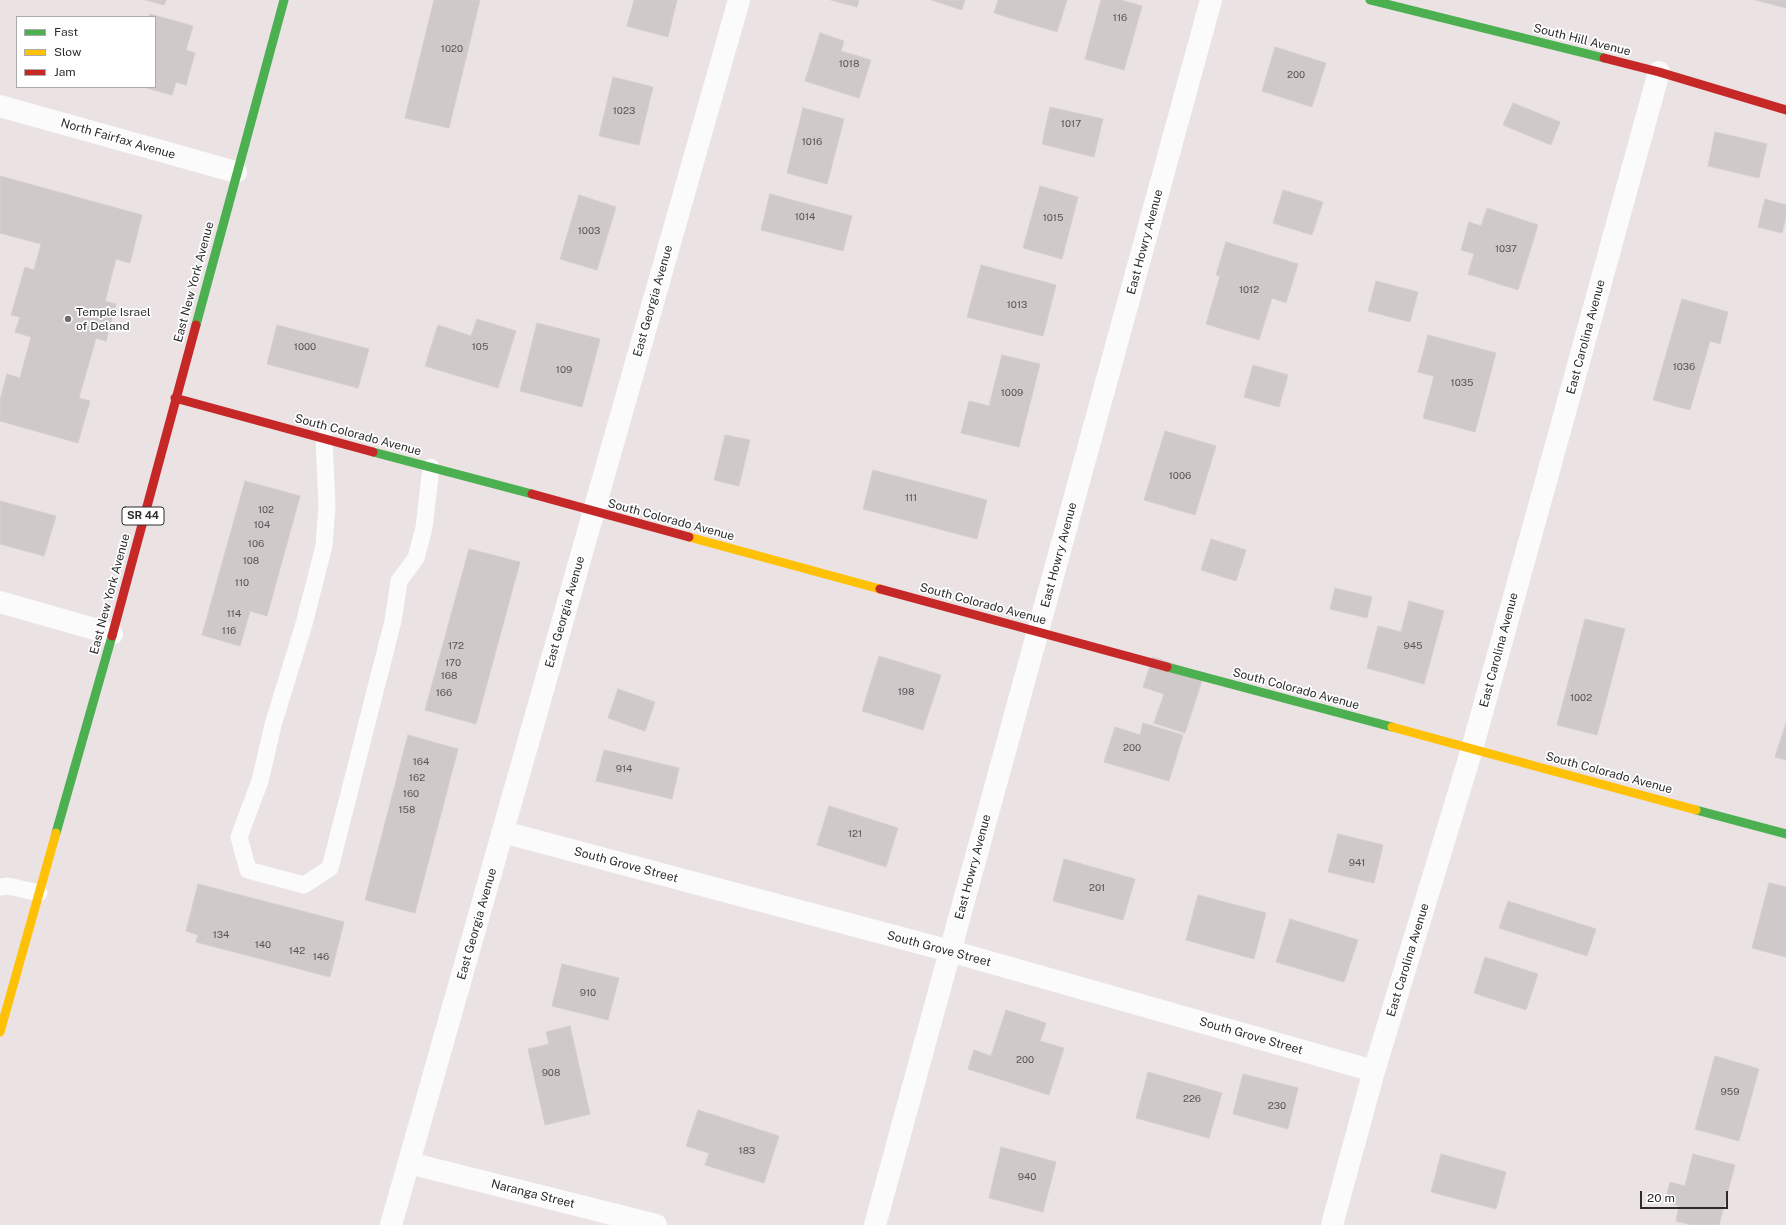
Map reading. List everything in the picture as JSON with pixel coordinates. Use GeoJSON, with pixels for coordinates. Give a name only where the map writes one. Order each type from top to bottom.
{"type":"FeatureCollection","features":[{"type":"Feature","properties":{"kind":"street","name":"East New York Avenue"},"geometry":{"type":"LineString","coordinates":[[0,1032],[112,634],[236,172],[284,0]]}},
{"type":"Feature","properties":{"kind":"street","name":"East Georgia Avenue"},"geometry":{"type":"LineString","coordinates":[[391,1225],[739,0]]}},
{"type":"Feature","properties":{"kind":"street","name":"East Howry Avenue"},"geometry":{"type":"LineString","coordinates":[[875,1225],[1211,0]]}},
{"type":"Feature","properties":{"kind":"street","name":"South Hill Avenue"},"geometry":{"type":"LineString","coordinates":[[1370,0],[1659,72],[1786,110]]}},
{"type":"Feature","properties":{"kind":"street","name":"East Carolina Avenue"},"geometry":{"type":"LineString","coordinates":[[1332,1225],[1374,1071],[1472,749],[1659,72]]}},
{"type":"Feature","properties":{"kind":"street","name":"North Fairfax Avenue"},"geometry":{"type":"LineString","coordinates":[[0,106],[236,172]]}},
{"type":"Feature","properties":{"kind":"street","name":"South Colorado Avenue"},"geometry":{"type":"LineString","coordinates":[[175,398],[1786,834]]}},
{"type":"Feature","properties":{"kind":"street"},"geometry":{"type":"LineString","coordinates":[[0,602],[112,634]]}},
{"type":"Feature","properties":{"kind":"street","name":"South Grove Street"},"geometry":{"type":"LineString","coordinates":[[503,832],[950,951],[1374,1071]]}},
{"type":"Feature","properties":{"kind":"street","name":"Naranga Street"},"geometry":{"type":"LineString","coordinates":[[409,1163],[656,1225]]}},
{"type":"Feature","properties":{"kind":"lane"},"geometry":{"type":"LineString","coordinates":[[324,438],[327,506],[324,546],[304,624],[273,725],[260,781],[239,838],[248,870],[304,885],[330,868],[393,621],[399,581],[416,558],[424,528],[431,467]]}},
{"type":"Feature","properties":{"kind":"lane"},"geometry":{"type":"LineString","coordinates":[[0,887],[8,886],[39,893]]}},
{"type":"Feature","properties":{"kind":"building"},"geometry":{"type":"Polygon","coordinates":[[[146,0],[166,0],[164,5],[146,0]]]}},
{"type":"Feature","properties":{"kind":"building"},"geometry":{"type":"Polygon","coordinates":[[[434,0],[480,0],[449,128],[405,118],[434,0]]]}},
{"type":"Feature","properties":{"kind":"building"},"geometry":{"type":"Polygon","coordinates":[[[634,0],[677,0],[668,37],[627,26],[634,0]]]}},
{"type":"Feature","properties":{"kind":"building"},"geometry":{"type":"Polygon","coordinates":[[[831,0],[859,0],[857,7],[831,0]]]}},
{"type":"Feature","properties":{"kind":"building"},"geometry":{"type":"Polygon","coordinates":[[[932,0],[965,0],[962,10],[932,0]]]}},
{"type":"Feature","properties":{"kind":"building"},"geometry":{"type":"Polygon","coordinates":[[[998,0],[1067,0],[1057,32],[994,13],[998,0]]]}},
{"type":"Feature","properties":{"kind":"building"},"geometry":{"type":"Polygon","coordinates":[[[1101,0],[1121,0],[1142,6],[1124,70],[1085,59],[1101,0]]]}},
{"type":"Feature","properties":{"kind":"building"},"geometry":{"type":"Polygon","coordinates":[[[1756,0],[1786,0],[1786,8],[1756,0]]]}},
{"type":"Feature","properties":{"kind":"building"},"geometry":{"type":"Polygon","coordinates":[[[150,14],[193,26],[186,50],[195,53],[186,85],[176,82],[172,95],[147,88],[156,88],[156,16],[149,16],[150,14]]]}},
{"type":"Feature","properties":{"kind":"building"},"geometry":{"type":"Polygon","coordinates":[[[820,33],[844,41],[841,51],[871,60],[859,98],[805,81],[820,33]]]}},
{"type":"Feature","properties":{"kind":"building"},"geometry":{"type":"Polygon","coordinates":[[[1275,47],[1326,63],[1312,107],[1262,91],[1275,47]]]}},
{"type":"Feature","properties":{"kind":"building"},"geometry":{"type":"Polygon","coordinates":[[[613,77],[653,87],[639,145],[599,136],[613,77]]]}},
{"type":"Feature","properties":{"kind":"building"},"geometry":{"type":"Polygon","coordinates":[[[1513,103],[1560,122],[1551,145],[1503,125],[1513,103]]]}},
{"type":"Feature","properties":{"kind":"building"},"geometry":{"type":"Polygon","coordinates":[[[1050,107],[1103,119],[1094,157],[1042,144],[1050,107]]]}},
{"type":"Feature","properties":{"kind":"building"},"geometry":{"type":"Polygon","coordinates":[[[803,108],[844,119],[827,184],[787,173],[803,108]]]}},
{"type":"Feature","properties":{"kind":"building"},"geometry":{"type":"Polygon","coordinates":[[[1715,132],[1767,144],[1759,178],[1708,166],[1715,132]]]}},
{"type":"Feature","properties":{"kind":"building"},"geometry":{"type":"Polygon","coordinates":[[[0,176],[142,215],[130,263],[116,259],[105,301],[116,304],[106,341],[96,338],[79,398],[90,401],[78,443],[0,421],[0,400],[7,374],[20,378],[31,337],[15,332],[20,317],[11,315],[25,267],[34,270],[41,244],[0,233],[0,176]]]}},
{"type":"Feature","properties":{"kind":"building"},"geometry":{"type":"Polygon","coordinates":[[[1040,186],[1078,197],[1062,259],[1023,248],[1040,186]]]}},
{"type":"Feature","properties":{"kind":"building"},"geometry":{"type":"Polygon","coordinates":[[[1283,190],[1323,202],[1312,235],[1273,223],[1283,190]]]}},
{"type":"Feature","properties":{"kind":"building"},"geometry":{"type":"Polygon","coordinates":[[[770,194],[852,216],[843,251],[761,230],[770,194]]]}},
{"type":"Feature","properties":{"kind":"building"},"geometry":{"type":"Polygon","coordinates":[[[579,195],[616,207],[597,270],[560,259],[579,195]]]}},
{"type":"Feature","properties":{"kind":"building"},"geometry":{"type":"Polygon","coordinates":[[[1765,199],[1786,205],[1786,217],[1782,233],[1758,227],[1765,199]]]}},
{"type":"Feature","properties":{"kind":"building"},"geometry":{"type":"Polygon","coordinates":[[[1487,208],[1538,225],[1518,290],[1468,274],[1474,254],[1461,250],[1469,222],[1481,226],[1487,208]]]}},
{"type":"Feature","properties":{"kind":"building"},"geometry":{"type":"Polygon","coordinates":[[[1226,242],[1298,264],[1286,303],[1272,298],[1259,340],[1206,324],[1220,276],[1216,275],[1226,242]]]}},
{"type":"Feature","properties":{"kind":"building"},"geometry":{"type":"Polygon","coordinates":[[[981,265],[1056,285],[1043,336],[967,317],[981,265]]]}},
{"type":"Feature","properties":{"kind":"building"},"geometry":{"type":"Polygon","coordinates":[[[1376,281],[1418,292],[1410,322],[1368,311],[1376,281]]]}},
{"type":"Feature","properties":{"kind":"building"},"geometry":{"type":"Polygon","coordinates":[[[1682,299],[1728,312],[1720,344],[1710,341],[1690,410],[1653,400],[1682,299]]]}},
{"type":"Feature","properties":{"kind":"building"},"geometry":{"type":"Polygon","coordinates":[[[477,319],[516,331],[498,388],[425,366],[438,325],[471,336],[477,319]]]}},
{"type":"Feature","properties":{"kind":"building"},"geometry":{"type":"Polygon","coordinates":[[[537,323],[600,339],[582,407],[520,391],[537,323]]]}},
{"type":"Feature","properties":{"kind":"building"},"geometry":{"type":"Polygon","coordinates":[[[277,325],[369,349],[358,388],[267,364],[277,325]]]}},
{"type":"Feature","properties":{"kind":"building"},"geometry":{"type":"Polygon","coordinates":[[[1428,335],[1496,353],[1475,432],[1423,418],[1434,376],[1418,372],[1428,335]]]}},
{"type":"Feature","properties":{"kind":"building"},"geometry":{"type":"Polygon","coordinates":[[[1002,355],[1040,364],[1019,447],[961,433],[969,401],[989,406],[1002,355]]]}},
{"type":"Feature","properties":{"kind":"building"},"geometry":{"type":"Polygon","coordinates":[[[1253,365],[1288,375],[1279,407],[1244,397],[1253,365]]]}},
{"type":"Feature","properties":{"kind":"building"},"geometry":{"type":"Polygon","coordinates":[[[1165,431],[1216,446],[1195,515],[1144,500],[1165,431]]]}},
{"type":"Feature","properties":{"kind":"building"},"geometry":{"type":"Polygon","coordinates":[[[725,435],[750,440],[739,486],[714,480],[725,435]]]}},
{"type":"Feature","properties":{"kind":"building"},"geometry":{"type":"Polygon","coordinates":[[[873,470],[987,500],[977,539],[863,509],[873,470]]]}},
{"type":"Feature","properties":{"kind":"building"},"geometry":{"type":"Polygon","coordinates":[[[245,481],[300,496],[267,616],[250,611],[240,646],[202,635],[245,481]]]}},
{"type":"Feature","properties":{"kind":"building"},"geometry":{"type":"Polygon","coordinates":[[[0,501],[56,516],[44,556],[0,544],[0,501]]]}},
{"type":"Feature","properties":{"kind":"building"},"geometry":{"type":"Polygon","coordinates":[[[1211,539],[1246,550],[1236,581],[1201,570],[1211,539]]]}},
{"type":"Feature","properties":{"kind":"building"},"geometry":{"type":"Polygon","coordinates":[[[469,549],[520,562],[476,724],[425,710],[469,549]]]}},
{"type":"Feature","properties":{"kind":"building"},"geometry":{"type":"Polygon","coordinates":[[[1335,588],[1372,597],[1367,618],[1330,609],[1335,588]]]}},
{"type":"Feature","properties":{"kind":"building"},"geometry":{"type":"Polygon","coordinates":[[[1409,601],[1444,611],[1424,684],[1367,668],[1378,626],[1401,632],[1409,601]]]}},
{"type":"Feature","properties":{"kind":"building"},"geometry":{"type":"Polygon","coordinates":[[[1585,619],[1625,629],[1597,735],[1557,725],[1585,619]]]}},
{"type":"Feature","properties":{"kind":"building"},"geometry":{"type":"Polygon","coordinates":[[[879,656],[941,675],[923,730],[862,711],[879,656]]]}},
{"type":"Feature","properties":{"kind":"building"},"geometry":{"type":"Polygon","coordinates":[[[1153,657],[1204,674],[1185,733],[1154,723],[1164,694],[1143,687],[1153,657]]]}},
{"type":"Feature","properties":{"kind":"building"},"geometry":{"type":"Polygon","coordinates":[[[618,689],[655,702],[645,731],[608,718],[618,689]]]}},
{"type":"Feature","properties":{"kind":"building"},"geometry":{"type":"Polygon","coordinates":[[[1143,723],[1183,735],[1169,781],[1104,762],[1115,727],[1140,735],[1143,723]]]}},
{"type":"Feature","properties":{"kind":"building"},"geometry":{"type":"Polygon","coordinates":[[[1786,723],[1786,760],[1775,757],[1786,723]]]}},
{"type":"Feature","properties":{"kind":"building"},"geometry":{"type":"Polygon","coordinates":[[[408,735],[458,749],[415,913],[365,900],[408,735]]]}},
{"type":"Feature","properties":{"kind":"building"},"geometry":{"type":"Polygon","coordinates":[[[604,750],[679,768],[672,799],[596,781],[604,750]]]}},
{"type":"Feature","properties":{"kind":"building"},"geometry":{"type":"Polygon","coordinates":[[[829,806],[898,828],[886,867],[817,845],[829,806]]]}},
{"type":"Feature","properties":{"kind":"building"},"geometry":{"type":"Polygon","coordinates":[[[1338,834],[1383,845],[1374,883],[1328,872],[1338,834]]]}},
{"type":"Feature","properties":{"kind":"building"},"geometry":{"type":"Polygon","coordinates":[[[1064,859],[1135,879],[1123,920],[1053,901],[1064,859]]]}},
{"type":"Feature","properties":{"kind":"building"},"geometry":{"type":"Polygon","coordinates":[[[1769,883],[1786,887],[1786,957],[1752,948],[1769,883]]]}},
{"type":"Feature","properties":{"kind":"building"},"geometry":{"type":"Polygon","coordinates":[[[198,884],[344,922],[330,977],[196,942],[198,935],[186,931],[198,884]]]}},
{"type":"Feature","properties":{"kind":"building"},"geometry":{"type":"Polygon","coordinates":[[[1198,895],[1266,913],[1254,959],[1186,940],[1198,895]]]}},
{"type":"Feature","properties":{"kind":"building"},"geometry":{"type":"Polygon","coordinates":[[[1508,901],[1596,929],[1587,956],[1499,928],[1508,901]]]}},
{"type":"Feature","properties":{"kind":"building"},"geometry":{"type":"Polygon","coordinates":[[[1290,919],[1358,940],[1344,982],[1276,962],[1290,919]]]}},
{"type":"Feature","properties":{"kind":"building"},"geometry":{"type":"Polygon","coordinates":[[[1485,957],[1538,974],[1526,1010],[1474,993],[1485,957]]]}},
{"type":"Feature","properties":{"kind":"building"},"geometry":{"type":"Polygon","coordinates":[[[562,964],[619,978],[608,1020],[552,1006],[562,964]]]}},
{"type":"Feature","properties":{"kind":"building"},"geometry":{"type":"Polygon","coordinates":[[[1006,1010],[1046,1023],[1040,1041],[1064,1048],[1049,1095],[968,1069],[974,1050],[991,1056],[1006,1010]]]}},
{"type":"Feature","properties":{"kind":"building"},"geometry":{"type":"Polygon","coordinates":[[[570,1026],[590,1114],[545,1125],[528,1049],[549,1044],[546,1032],[570,1026]]]}},
{"type":"Feature","properties":{"kind":"building"},"geometry":{"type":"Polygon","coordinates":[[[1715,1056],[1759,1069],[1739,1141],[1695,1129],[1715,1056]]]}},
{"type":"Feature","properties":{"kind":"building"},"geometry":{"type":"Polygon","coordinates":[[[1148,1072],[1222,1093],[1209,1138],[1136,1118],[1148,1072]]]}},
{"type":"Feature","properties":{"kind":"building"},"geometry":{"type":"Polygon","coordinates":[[[1243,1074],[1298,1088],[1288,1129],[1233,1114],[1243,1074]]]}},
{"type":"Feature","properties":{"kind":"building"},"geometry":{"type":"Polygon","coordinates":[[[698,1110],[779,1136],[764,1183],[705,1165],[709,1153],[686,1146],[698,1110]]]}},
{"type":"Feature","properties":{"kind":"building"},"geometry":{"type":"Polygon","coordinates":[[[1001,1147],[1056,1162],[1043,1212],[989,1198],[1001,1147]]]}},
{"type":"Feature","properties":{"kind":"building"},"geometry":{"type":"Polygon","coordinates":[[[1441,1154],[1506,1172],[1496,1209],[1431,1192],[1441,1154]]]}},
{"type":"Feature","properties":{"kind":"building"},"geometry":{"type":"Polygon","coordinates":[[[1693,1154],[1735,1165],[1719,1225],[1692,1225],[1676,1221],[1679,1206],[1665,1202],[1670,1182],[1685,1186],[1693,1154]]]}},
{"type":"Feature","properties":{"kind":"traffic: fast"},"geometry":{"type":"LineString","coordinates":[[196,325],[284,0]]}},
{"type":"Feature","properties":{"kind":"traffic: fast"},"geometry":{"type":"LineString","coordinates":[[1370,0],[1604,58]]}},
{"type":"Feature","properties":{"kind":"traffic: fast"},"geometry":{"type":"LineString","coordinates":[[373,452],[532,494]]}},
{"type":"Feature","properties":{"kind":"traffic: fast"},"geometry":{"type":"LineString","coordinates":[[56,833],[112,636]]}},
{"type":"Feature","properties":{"kind":"traffic: fast"},"geometry":{"type":"LineString","coordinates":[[1167,667],[1392,727]]}},
{"type":"Feature","properties":{"kind":"traffic: fast"},"geometry":{"type":"LineString","coordinates":[[1696,810],[1786,834]]}},
{"type":"Feature","properties":{"kind":"traffic: slow"},"geometry":{"type":"LineString","coordinates":[[689,537],[880,589]]}},
{"type":"Feature","properties":{"kind":"traffic: slow"},"geometry":{"type":"LineString","coordinates":[[1392,727],[1696,810]]}},
{"type":"Feature","properties":{"kind":"traffic: slow"},"geometry":{"type":"LineString","coordinates":[[0,1032],[56,833]]}},
{"type":"Feature","properties":{"kind":"traffic: jam"},"geometry":{"type":"LineString","coordinates":[[1604,58],[1659,72],[1786,110]]}},
{"type":"Feature","properties":{"kind":"traffic: jam"},"geometry":{"type":"LineString","coordinates":[[112,636],[196,325]]}},
{"type":"Feature","properties":{"kind":"traffic: jam"},"geometry":{"type":"LineString","coordinates":[[175,398],[373,452]]}},
{"type":"Feature","properties":{"kind":"traffic: jam"},"geometry":{"type":"LineString","coordinates":[[532,494],[689,537]]}},
{"type":"Feature","properties":{"kind":"traffic: jam"},"geometry":{"type":"LineString","coordinates":[[880,589],[1167,667]]}},
{"type":"Feature","properties":{"kind":"place","name":"Temple Israel of Deland"},"geometry":{"type":"Point","coordinates":[68,319]}}]}
